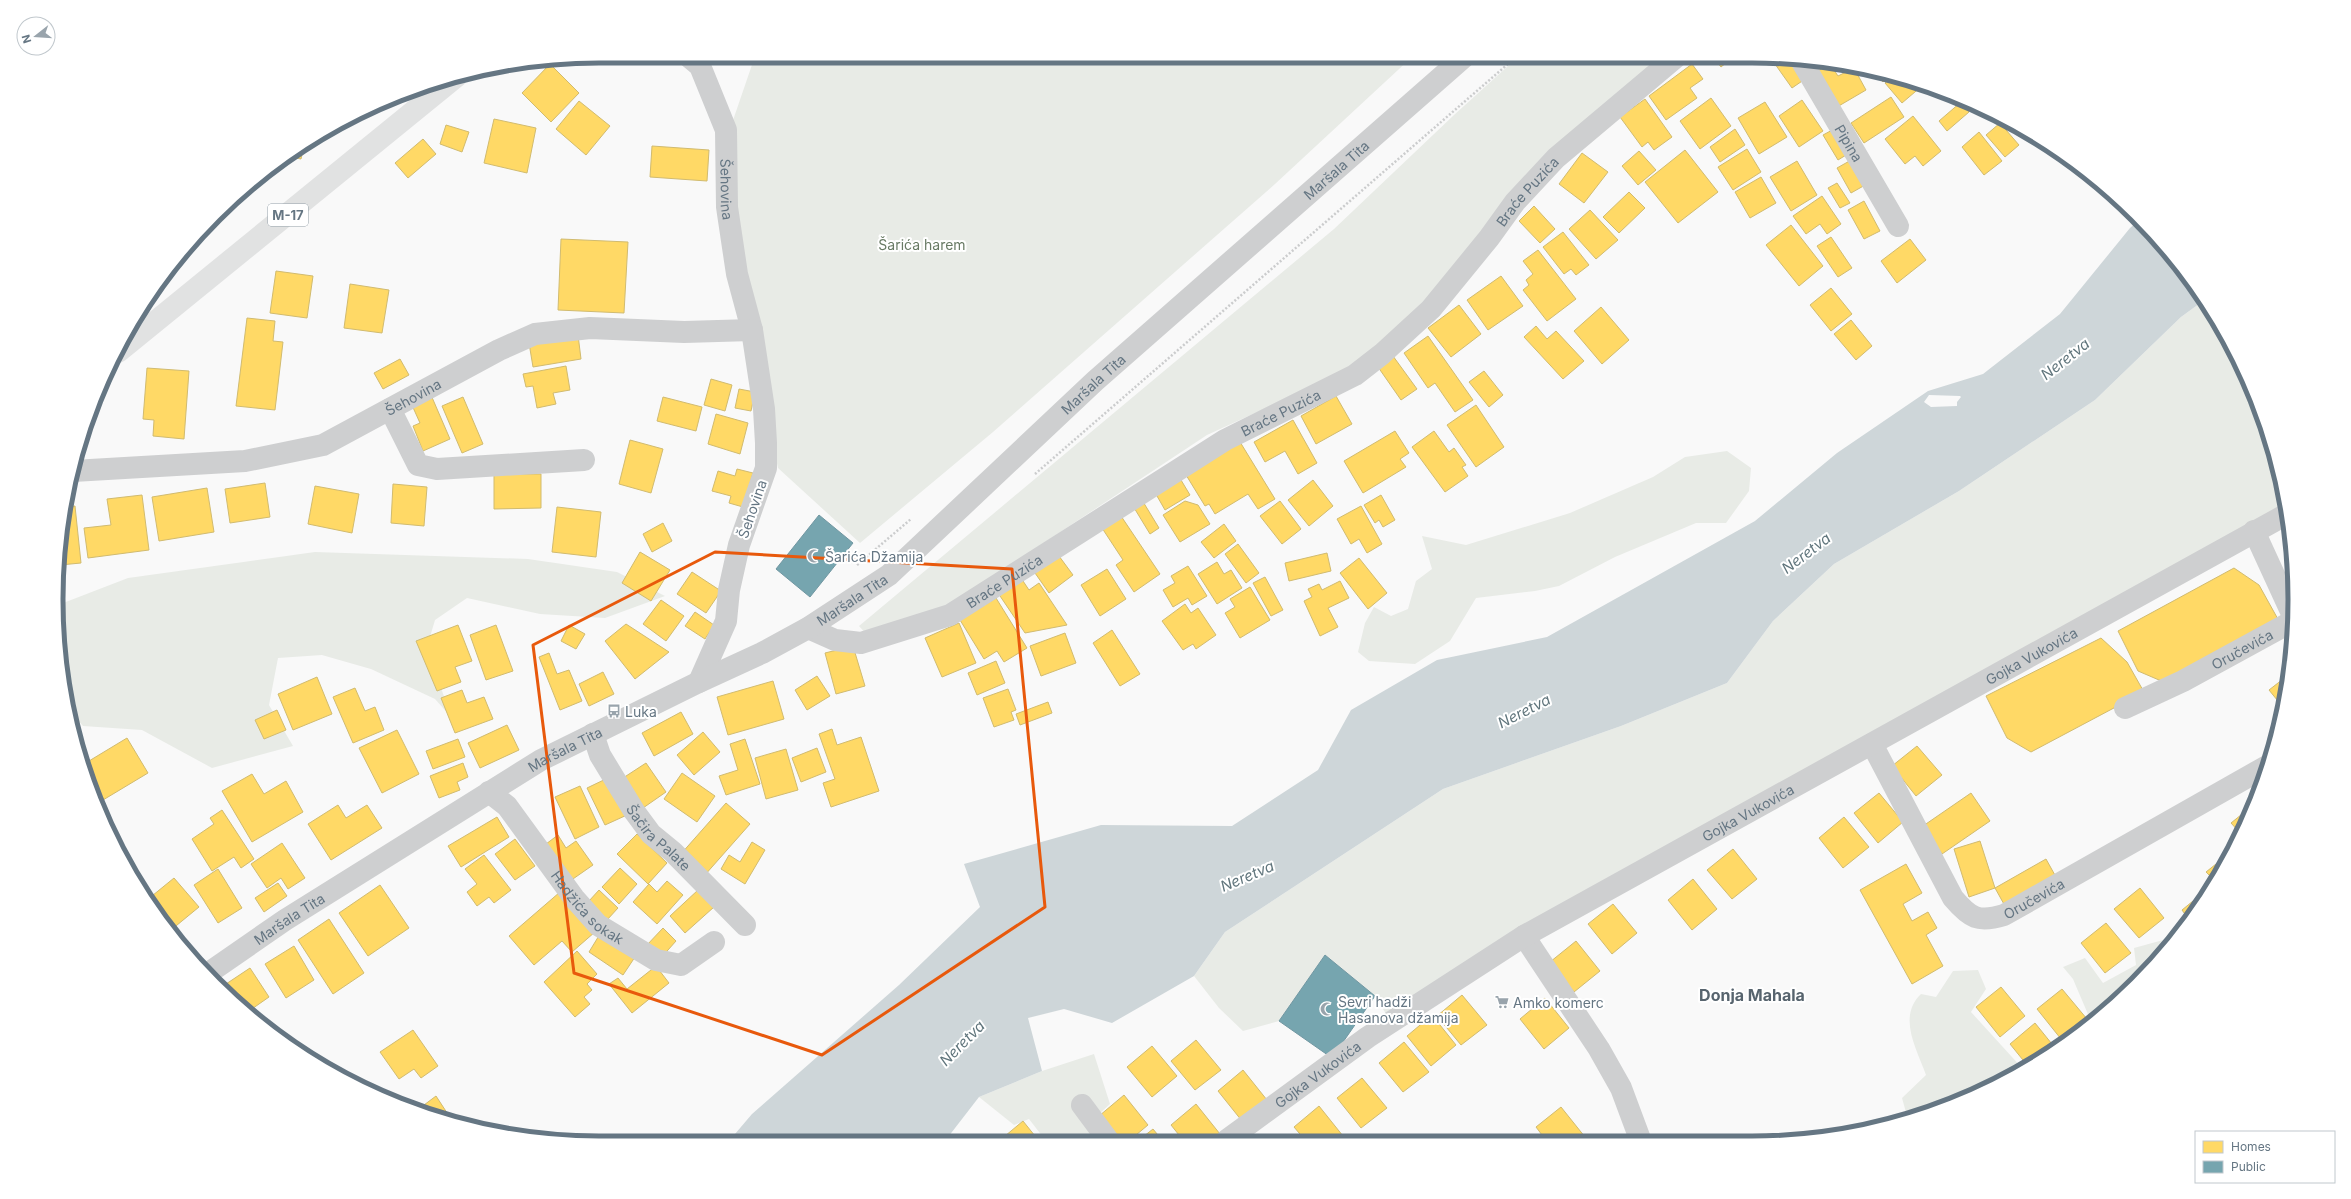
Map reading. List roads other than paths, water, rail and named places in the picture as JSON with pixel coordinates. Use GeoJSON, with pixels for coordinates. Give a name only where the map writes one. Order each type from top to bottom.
{"type":"FeatureCollection","features":[{"type":"Feature","properties":{"kind":"main road","name":"M-17"},"geometry":{"type":"LineString","coordinates":[[128,344],[445,86]]}},
{"type":"Feature","properties":{"kind":"street","name":"Šehovina"},"geometry":{"type":"LineString","coordinates":[[696,63],[700,66],[726,130],[727,207],[737,274],[752,330],[764,409],[766,468],[739,545],[729,590],[726,621],[699,682]]}},
{"type":"Feature","properties":{"kind":"street","name":"Maršala Tita"},"geometry":{"type":"LineString","coordinates":[[212,970],[285,920],[541,760],[699,682],[762,653],[808,628],[899,566],[1096,381],[1457,63]]}},
{"type":"Feature","properties":{"kind":"street","name":"Braće Puzića"},"geometry":{"type":"LineString","coordinates":[[808,628],[835,640],[861,643],[950,615],[1224,440],[1355,375],[1382,354],[1431,309],[1489,238],[1515,202],[1556,158],[1669,63]]}},
{"type":"Feature","properties":{"kind":"street","name":"Pipina"},"geometry":{"type":"LineString","coordinates":[[1805,66],[1898,226]]}},
{"type":"Feature","properties":{"kind":"street","name":"Šehovina"},"geometry":{"type":"LineString","coordinates":[[79,471],[245,461],[323,445],[499,350],[535,334],[590,328],[684,332],[752,330]]}},
{"type":"Feature","properties":{"kind":"street"},"geometry":{"type":"LineString","coordinates":[[390,409],[418,465],[438,469],[584,460]]}},
{"type":"Feature","properties":{"kind":"street","name":"Gojka Vukovića"},"geometry":{"type":"LineString","coordinates":[[1232,1136],[1368,1037],[1524,936],[2281,517]]}},
{"type":"Feature","properties":{"kind":"street"},"geometry":{"type":"LineString","coordinates":[[2254,531],[2288,605]]}},
{"type":"Feature","properties":{"kind":"street","name":"Oručevića"},"geometry":{"type":"LineString","coordinates":[[2125,708],[2183,681],[2287,624]]}},
{"type":"Feature","properties":{"kind":"street","name":"Šačira Palate"},"geometry":{"type":"LineString","coordinates":[[593,734],[608,767],[634,811],[651,834],[673,852],[746,924]]}},
{"type":"Feature","properties":{"kind":"street","name":"Oručevića"},"geometry":{"type":"LineString","coordinates":[[1872,744],[1953,898],[1967,915],[1989,920],[2004,915],[2261,770]]}},
{"type":"Feature","properties":{"kind":"street","name":"Hadžića sokak"},"geometry":{"type":"LineString","coordinates":[[490,792],[508,806],[574,898],[598,925],[656,960],[681,965],[714,942]]}},
{"type":"Feature","properties":{"kind":"street"},"geometry":{"type":"LineString","coordinates":[[1524,936],[1600,1049],[1620,1088],[1639,1136]]}},
{"type":"Feature","properties":{"kind":"street"},"geometry":{"type":"LineString","coordinates":[[1082,1105],[1105,1136]]}},
{"type":"Feature","properties":{"kind":"water","name":"Neretva"},"geometry":{"type":"Polygon","coordinates":[[[2135,224],[2155,246],[2200,304],[2181,317],[2095,400],[1959,491],[1834,564],[1773,621],[1727,683],[1621,726],[1443,789],[1225,932],[1194,976],[1112,1023],[1064,1009],[1028,1018],[1042,1071],[979,1097],[949,1136],[733,1136],[752,1114],[899,985],[980,907],[964,864],[1101,825],[1232,826],[1318,770],[1351,710],[1437,660],[1547,637],[1755,521],[1837,453],[1928,391],[1983,374],[2060,314],[2135,224]],[[1929,395],[1924,402],[1931,407],[1957,406],[1957,402],[1961,397],[1929,395]]]}},
{"type":"Feature","properties":{"kind":"place","name":"Šarića Džamija"},"geometry":{"type":"Point","coordinates":[814,556]}},
{"type":"Feature","properties":{"kind":"place","name":"Luka"},"geometry":{"type":"Point","coordinates":[614,711]}},
{"type":"Feature","properties":{"kind":"place","name":"Amko komerc"},"geometry":{"type":"Point","coordinates":[1502,1002]}},
{"type":"Feature","properties":{"kind":"place","name":"Sevri hadži Hasanova džamija"},"geometry":{"type":"Point","coordinates":[1327,1009]}},
{"type":"Feature","properties":{"kind":"district","name":"Donja Mahala"},"geometry":{"type":"Point","coordinates":[1752,995]}},
{"type":"Feature","properties":{"kind":"park label","name":"Šarića harem"},"geometry":{"type":"Point","coordinates":[922,244]}}]}
